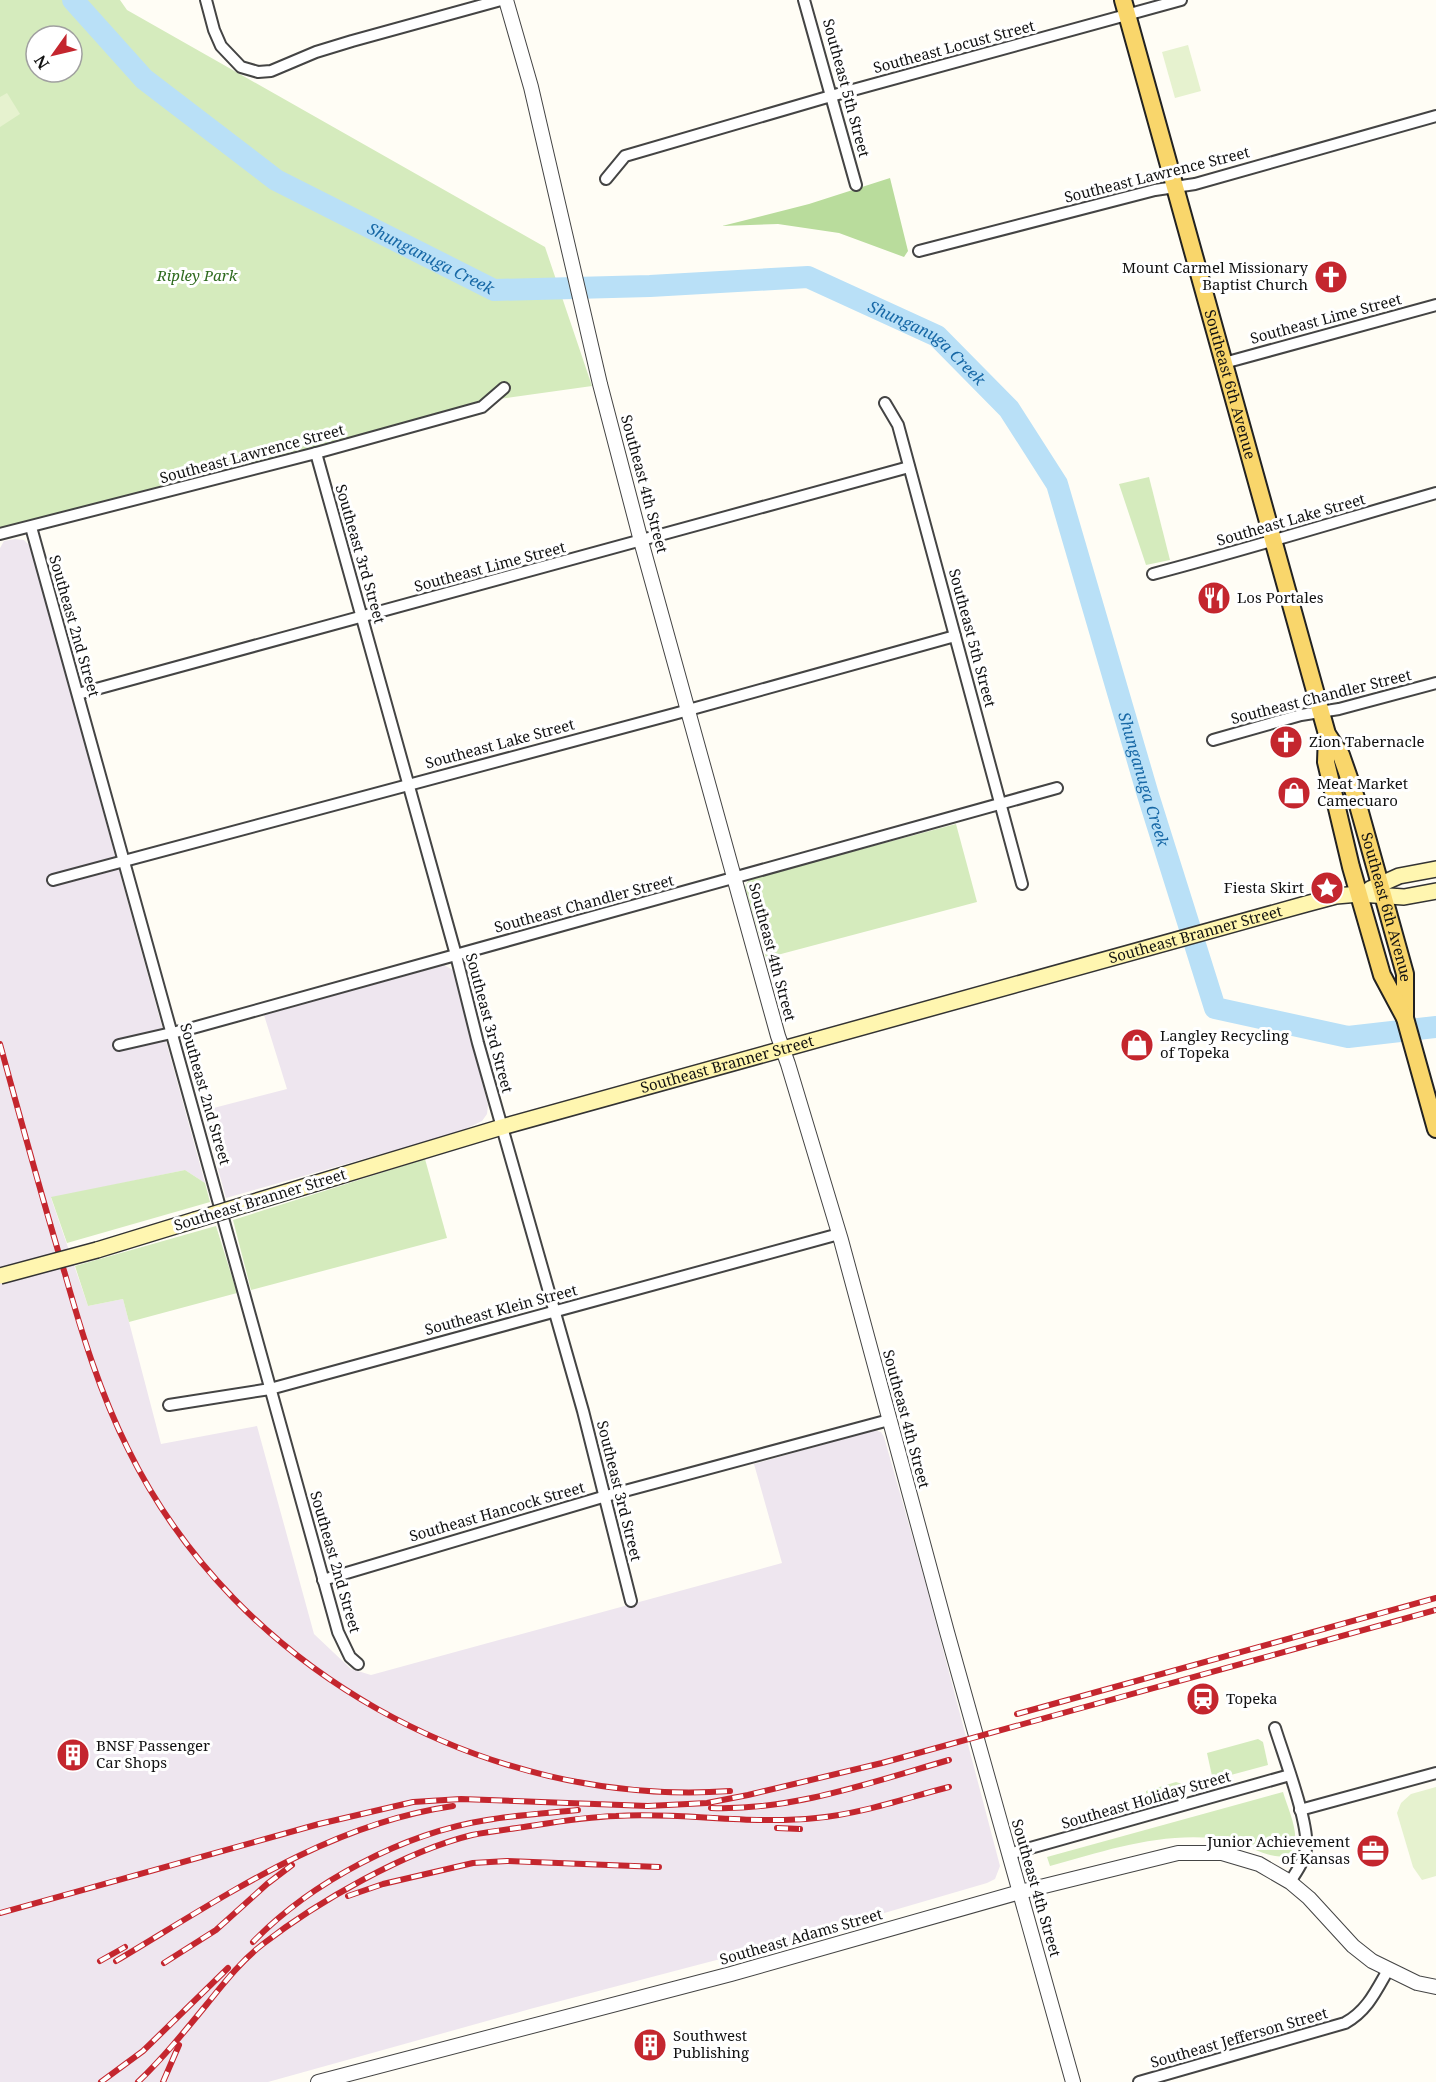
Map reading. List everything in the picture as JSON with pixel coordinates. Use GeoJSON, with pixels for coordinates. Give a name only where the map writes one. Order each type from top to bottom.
{"type":"FeatureCollection","features":[{"type":"Feature","properties":{"kind":"main road","name":"Southeast 6th Avenue"},"geometry":{"type":"LineString","coordinates":[[1125,8],[1327,734],[1326,762],[1359,894],[1382,975],[1405,1018],[1436,1129]]}},
{"type":"Feature","properties":{"kind":"main road","name":"Southeast 6th Avenue"},"geometry":{"type":"LineString","coordinates":[[1327,734],[1341,755],[1356,798],[1382,890],[1405,974],[1405,1018]]}},
{"type":"Feature","properties":{"kind":"main road","name":"Southeast Branner Street"},"geometry":{"type":"LineString","coordinates":[[1382,890],[1399,876],[1436,869]]}},
{"type":"Feature","properties":{"kind":"main road","name":"Southeast Branner Street"},"geometry":{"type":"LineString","coordinates":[[0,1276],[97,1250],[502,1127],[1336,896],[1382,890],[1404,897],[1436,891]]}},
{"type":"Feature","properties":{"kind":"street"},"geometry":{"type":"LineString","coordinates":[[206,0],[221,46],[241,67],[258,72],[271,71],[316,52],[352,41],[501,0]]}},
{"type":"Feature","properties":{"kind":"street","name":"Southeast 4th Street"},"geometry":{"type":"LineString","coordinates":[[506,0],[531,87],[592,350],[687,710],[783,1050],[839,1234],[1073,2082]]}},
{"type":"Feature","properties":{"kind":"street","name":"Southeast 5th Street"},"geometry":{"type":"LineString","coordinates":[[804,0],[856,185]]}},
{"type":"Feature","properties":{"kind":"street","name":"Southeast Locust Street"},"geometry":{"type":"LineString","coordinates":[[606,179],[625,156],[1125,8],[1181,0]]}},
{"type":"Feature","properties":{"kind":"street","name":"Southeast Lawrence Street"},"geometry":{"type":"LineString","coordinates":[[919,251],[1155,190],[1195,184],[1436,116]]}},
{"type":"Feature","properties":{"kind":"street","name":"Southeast Lime Street"},"geometry":{"type":"LineString","coordinates":[[1224,363],[1436,305]]}},
{"type":"Feature","properties":{"kind":"street","name":"Southeast Lawrence Street"},"geometry":{"type":"LineString","coordinates":[[0,534],[316,453],[482,407],[504,388]]}},
{"type":"Feature","properties":{"kind":"street","name":"Southeast 5th Street"},"geometry":{"type":"LineString","coordinates":[[885,404],[898,425],[1022,884]]}},
{"type":"Feature","properties":{"kind":"street","name":"Southeast 3rd Street"},"geometry":{"type":"LineString","coordinates":[[316,453],[606,1496],[631,1601]]}},
{"type":"Feature","properties":{"kind":"street","name":"Southeast Lime Street"},"geometry":{"type":"LineString","coordinates":[[78,694],[309,629],[362,617],[909,467]]}},
{"type":"Feature","properties":{"kind":"street","name":"Southeast Lake Street"},"geometry":{"type":"LineString","coordinates":[[1153,574],[1436,493]]}},
{"type":"Feature","properties":{"kind":"street","name":"Southeast 2nd Street"},"geometry":{"type":"LineString","coordinates":[[31,527],[323,1580],[338,1632],[350,1657],[358,1664]]}},
{"type":"Feature","properties":{"kind":"street","name":"Southeast Lake Street"},"geometry":{"type":"LineString","coordinates":[[53,880],[955,636]]}},
{"type":"Feature","properties":{"kind":"street","name":"Southeast Chandler Street"},"geometry":{"type":"LineString","coordinates":[[1213,740],[1301,715],[1436,683]]}},
{"type":"Feature","properties":{"kind":"street","name":"Southeast Chandler Street"},"geometry":{"type":"LineString","coordinates":[[119,1045],[173,1034],[1057,788]]}},
{"type":"Feature","properties":{"kind":"street","name":"Southeast Klein Street"},"geometry":{"type":"LineString","coordinates":[[169,1405],[270,1389],[839,1234]]}},
{"type":"Feature","properties":{"kind":"street","name":"Southeast Hancock Street"},"geometry":{"type":"LineString","coordinates":[[323,1580],[606,1496],[889,1420]]}},
{"type":"Feature","properties":{"kind":"street"},"geometry":{"type":"LineString","coordinates":[[1275,1728],[1307,1839],[1302,1862],[1290,1882],[1309,1898],[1353,1946],[1372,1961],[1417,1983],[1436,1987]]}},
{"type":"Feature","properties":{"kind":"street"},"geometry":{"type":"LineString","coordinates":[[1300,1810],[1436,1773]]}},
{"type":"Feature","properties":{"kind":"street","name":"Southeast Holiday Street"},"geometry":{"type":"LineString","coordinates":[[1010,1854],[1290,1775]]}},
{"type":"Feature","properties":{"kind":"street","name":"Southeast Adams Street"},"geometry":{"type":"LineString","coordinates":[[318,2082],[734,1973],[1020,1892],[1178,1853],[1230,1855],[1259,1864],[1290,1882]]}},
{"type":"Feature","properties":{"kind":"street","name":"Southeast Jefferson Street"},"geometry":{"type":"LineString","coordinates":[[1139,2082],[1346,2022],[1357,2016],[1367,2006],[1388,1970]]}},
{"type":"Feature","properties":{"kind":"shaded area"},"geometry":{"type":"Polygon","coordinates":[[[24,540],[30,546],[205,1183],[185,1170],[51,1198],[88,1306],[123,1299],[161,1444],[257,1426],[314,1634],[351,1669],[371,1675],[782,1563],[754,1464],[874,1430],[881,1432],[925,1581],[1000,1866],[995,1879],[785,1942],[530,2009],[268,2082],[0,2082],[0,548],[4,541],[24,540]]]}},
{"type":"Feature","properties":{"kind":"shaded area"},"geometry":{"type":"Polygon","coordinates":[[[444,965],[453,970],[488,1105],[487,1114],[482,1121],[459,1132],[226,1198],[202,1111],[287,1089],[264,1015],[444,965]]]}},
{"type":"Feature","properties":{"kind":"green space","name":"Ripley Park"},"geometry":{"type":"Polygon","coordinates":[[[0,0],[120,0],[127,10],[545,247],[592,386],[492,400],[0,538],[0,0]]]}},
{"type":"Feature","properties":{"kind":"green space"},"geometry":{"type":"Polygon","coordinates":[[[1188,45],[1201,91],[1175,98],[1162,52],[1188,45]]]}},
{"type":"Feature","properties":{"kind":"green space"},"geometry":{"type":"Polygon","coordinates":[[[7,93],[20,114],[0,127],[0,97],[7,93]]]}},
{"type":"Feature","properties":{"kind":"green space"},"geometry":{"type":"Polygon","coordinates":[[[890,178],[908,251],[904,257],[839,233],[778,224],[722,226],[809,204],[890,178]]]}},
{"type":"Feature","properties":{"kind":"green space"},"geometry":{"type":"Polygon","coordinates":[[[1149,477],[1170,560],[1146,565],[1119,484],[1149,477]]]}},
{"type":"Feature","properties":{"kind":"green space"},"geometry":{"type":"Polygon","coordinates":[[[956,824],[977,902],[766,958],[745,887],[748,881],[956,824]]]}},
{"type":"Feature","properties":{"kind":"green space"},"geometry":{"type":"Polygon","coordinates":[[[425,1159],[447,1238],[251,1290],[233,1220],[425,1159]]]}},
{"type":"Feature","properties":{"kind":"green space"},"geometry":{"type":"Polygon","coordinates":[[[185,1170],[205,1183],[210,1202],[67,1243],[51,1197],[185,1170]]]}},
{"type":"Feature","properties":{"kind":"green space"},"geometry":{"type":"Polygon","coordinates":[[[216,1226],[237,1293],[129,1322],[123,1299],[88,1306],[75,1266],[216,1226]]]}},
{"type":"Feature","properties":{"kind":"green space"},"geometry":{"type":"Polygon","coordinates":[[[1258,1739],[1263,1742],[1268,1765],[1216,1779],[1212,1776],[1207,1753],[1258,1739]]]}},
{"type":"Feature","properties":{"kind":"green space"},"geometry":{"type":"Polygon","coordinates":[[[1176,1782],[1182,1784],[1184,1790],[1146,1800],[1146,1791],[1176,1782]]]}},
{"type":"Feature","properties":{"kind":"green space"},"geometry":{"type":"Polygon","coordinates":[[[1436,1787],[1436,1876],[1422,1880],[1413,1867],[1397,1813],[1401,1803],[1411,1794],[1436,1787]]]}},
{"type":"Feature","properties":{"kind":"green space"},"geometry":{"type":"Polygon","coordinates":[[[1283,1792],[1295,1836],[1292,1851],[1287,1855],[1262,1853],[1239,1843],[1216,1839],[1213,1836],[1213,1838],[1171,1838],[1130,1844],[1050,1866],[1047,1857],[1283,1792]]]}},
{"type":"Feature","properties":{"kind":"waterway","name":"Shunganuga Creek"},"geometry":{"type":"LineString","coordinates":[[73,0],[144,79],[276,180],[494,290],[650,286],[808,277],[937,336],[1009,409],[1057,484],[1148,795],[1215,1008],[1348,1037],[1436,1027]]}},
{"type":"Feature","properties":{"kind":"railway"},"geometry":{"type":"LineString","coordinates":[[0,1044],[78,1319],[109,1406],[128,1449],[175,1528],[233,1598],[302,1659],[378,1709],[461,1749],[548,1776],[639,1790],[730,1791]]}},
{"type":"Feature","properties":{"kind":"railway"},"geometry":{"type":"LineString","coordinates":[[1017,1714],[1436,1598]]}},
{"type":"Feature","properties":{"kind":"railway"},"geometry":{"type":"LineString","coordinates":[[0,1913],[319,1824],[413,1802],[461,1799],[648,1806],[707,1803],[748,1795],[882,1763],[1436,1610]]}},
{"type":"Feature","properties":{"kind":"railway"},"geometry":{"type":"LineString","coordinates":[[711,1808],[741,1808],[802,1800],[861,1786],[949,1760]]}},
{"type":"Feature","properties":{"kind":"railway"},"geometry":{"type":"LineString","coordinates":[[138,2082],[174,2044],[233,1972],[263,1944],[335,1895],[391,1865],[446,1843],[483,1833],[566,1820],[604,1817],[641,1815],[766,1820],[816,1818],[867,1809],[949,1787]]}},
{"type":"Feature","properties":{"kind":"railway"},"geometry":{"type":"LineString","coordinates":[[116,1961],[236,1889],[319,1846],[407,1815],[453,1806]]}},
{"type":"Feature","properties":{"kind":"railway"},"geometry":{"type":"LineString","coordinates":[[253,1942],[302,1899],[331,1880],[392,1848],[424,1836],[487,1820],[578,1810]]}},
{"type":"Feature","properties":{"kind":"railway"},"geometry":{"type":"LineString","coordinates":[[777,1828],[800,1829]]}},
{"type":"Feature","properties":{"kind":"railway"},"geometry":{"type":"LineString","coordinates":[[348,1896],[383,1884],[473,1863],[507,1861],[659,1867]]}},
{"type":"Feature","properties":{"kind":"railway"},"geometry":{"type":"LineString","coordinates":[[164,1963],[216,1930],[267,1884],[292,1865]]}},
{"type":"Feature","properties":{"kind":"railway"},"geometry":{"type":"LineString","coordinates":[[100,1961],[125,1947]]}},
{"type":"Feature","properties":{"kind":"railway"},"geometry":{"type":"LineString","coordinates":[[101,2082],[143,2051],[228,1968]]}},
{"type":"Feature","properties":{"kind":"railway"},"geometry":{"type":"LineString","coordinates":[[163,2082],[179,2045]]}},
{"type":"Feature","properties":{"kind":"place","name":"Mount Carmel Missionary Baptist Church"},"geometry":{"type":"Point","coordinates":[1331,277]}},
{"type":"Feature","properties":{"kind":"place","name":"Los Portales"},"geometry":{"type":"Point","coordinates":[1214,598]}},
{"type":"Feature","properties":{"kind":"place","name":"Zion Tabernacle"},"geometry":{"type":"Point","coordinates":[1286,742]}},
{"type":"Feature","properties":{"kind":"place","name":"Meat Market Camecuaro"},"geometry":{"type":"Point","coordinates":[1294,793]}},
{"type":"Feature","properties":{"kind":"place","name":"Fiesta Skirt"},"geometry":{"type":"Point","coordinates":[1327,888]}},
{"type":"Feature","properties":{"kind":"place","name":"Langley Recycling of Topeka"},"geometry":{"type":"Point","coordinates":[1137,1045]}},
{"type":"Feature","properties":{"kind":"place","name":"Topeka"},"geometry":{"type":"Point","coordinates":[1203,1699]}},
{"type":"Feature","properties":{"kind":"place","name":"BNSF Passenger Car Shops"},"geometry":{"type":"Point","coordinates":[73,1755]}},
{"type":"Feature","properties":{"kind":"place","name":"Junior Achievement of Kansas"},"geometry":{"type":"Point","coordinates":[1373,1851]}},
{"type":"Feature","properties":{"kind":"place","name":"Southwest Publishing"},"geometry":{"type":"Point","coordinates":[650,2045]}}]}
